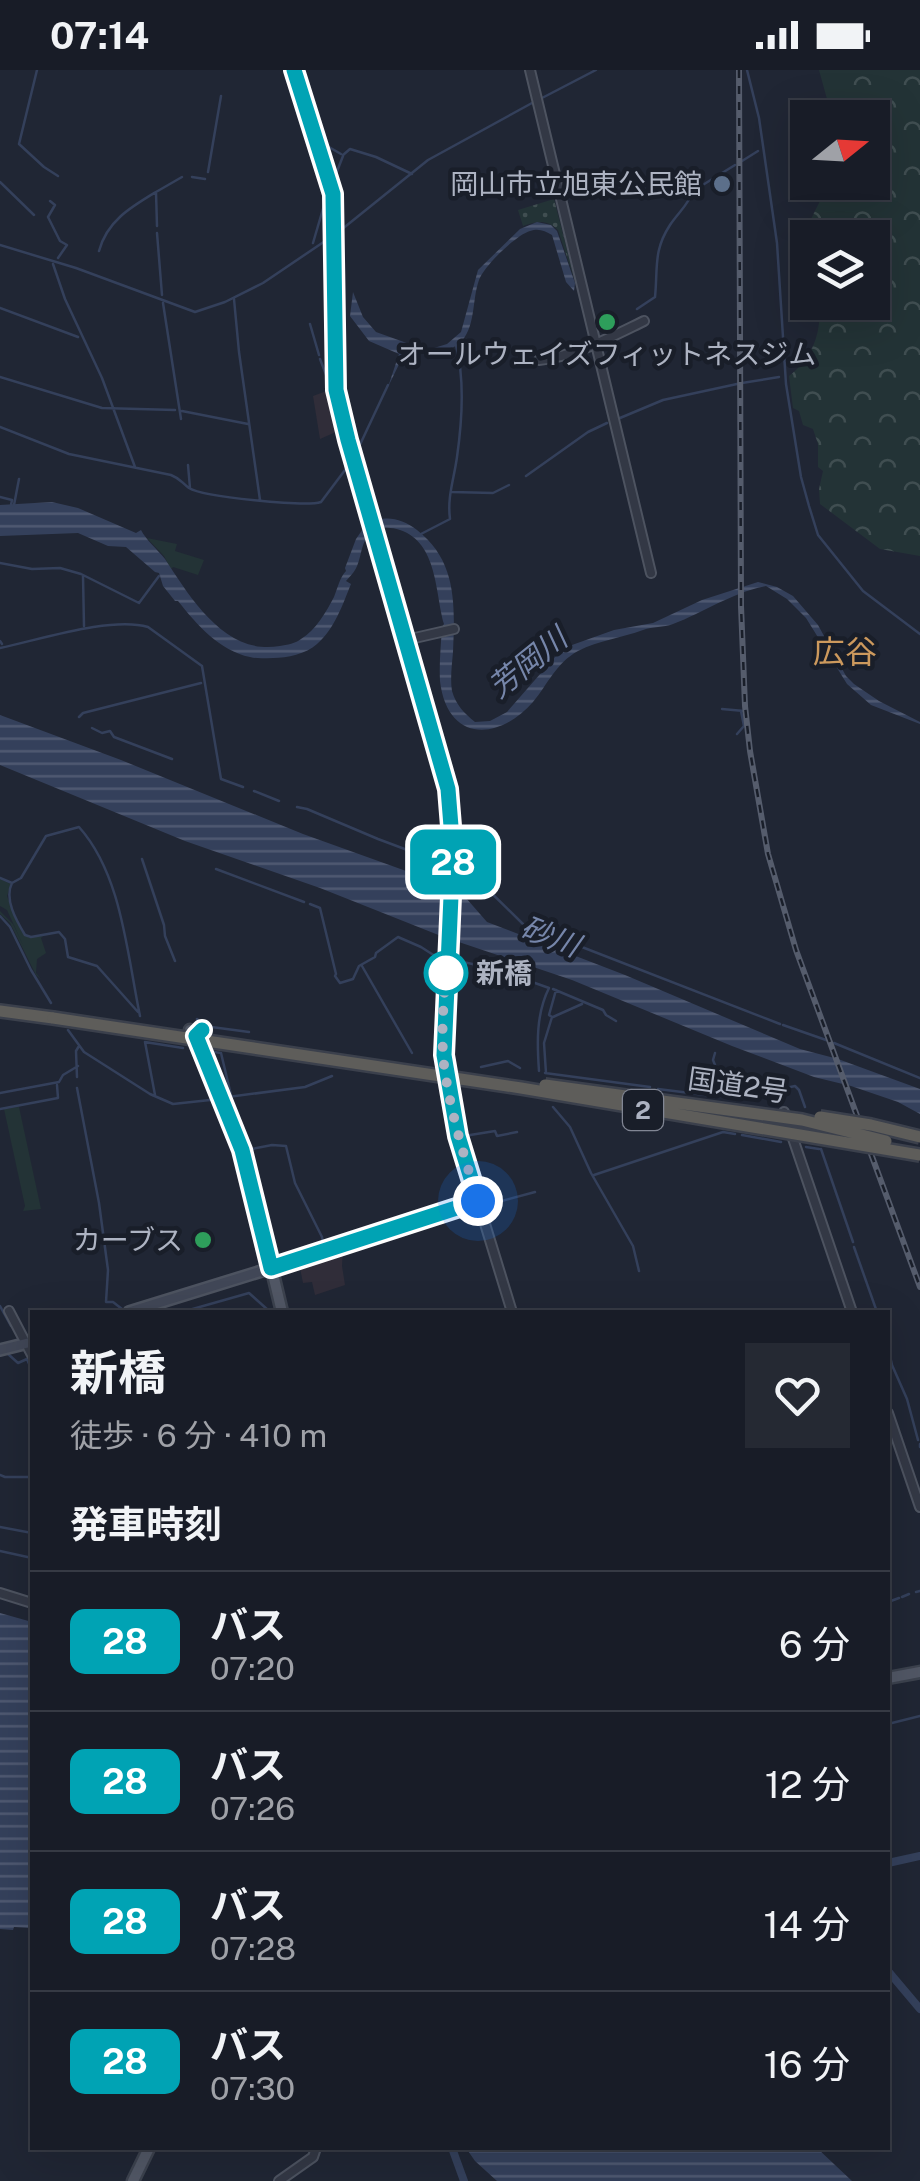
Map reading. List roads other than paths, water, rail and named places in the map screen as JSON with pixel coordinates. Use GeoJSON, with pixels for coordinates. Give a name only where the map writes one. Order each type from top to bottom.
{"type":"FeatureCollection","features":[{"type":"Feature","properties":{"kind":"highway","name":"国道2号"},"geometry":{"type":"LineString","coordinates":[[0,1011],[367,1064],[431,1069],[802,1120],[869,1136],[920,1155]]}},
{"type":"Feature","properties":{"kind":"highway","name":"国道2号"},"geometry":{"type":"LineString","coordinates":[[367,1064],[920,1155]]}},
{"type":"Feature","properties":{"kind":"highway"},"geometry":{"type":"LineString","coordinates":[[594,1086],[634,1100],[895,1149]]}},
{"type":"Feature","properties":{"kind":"highway"},"geometry":{"type":"LineString","coordinates":[[586,1104],[633,1103],[869,1136]]}},
{"type":"Feature","properties":{"kind":"highway"},"geometry":{"type":"LineString","coordinates":[[736,1110],[843,1120],[920,1137]]}},
{"type":"Feature","properties":{"kind":"highway"},"geometry":{"type":"LineString","coordinates":[[772,1130],[800,1138],[920,1155]]}},
{"type":"Feature","properties":{"kind":"main road"},"geometry":{"type":"LineString","coordinates":[[135,1310],[479,1205],[458,1136],[444,1065],[452,879],[448,789],[336,390],[333,194],[294,70]]}},
{"type":"Feature","properties":{"kind":"main road"},"geometry":{"type":"LineString","coordinates":[[268,1269],[236,1152],[194,1035],[242,1150],[278,1310]]}},
{"type":"Feature","properties":{"kind":"main road"},"geometry":{"type":"LineString","coordinates":[[207,1062],[207,1053],[215,1046]]}},
{"type":"Feature","properties":{"kind":"main road"},"geometry":{"type":"LineString","coordinates":[[0,1350],[30,1343]]}},
{"type":"Feature","properties":{"kind":"main road"},"geometry":{"type":"LineString","coordinates":[[890,1676],[920,1669]]}},
{"type":"Feature","properties":{"kind":"main road"},"geometry":{"type":"LineString","coordinates":[[136,2181],[151,2150]]}},
{"type":"Feature","properties":{"kind":"street"},"geometry":{"type":"LineString","coordinates":[[530,70],[648,569]]}},
{"type":"Feature","properties":{"kind":"street"},"geometry":{"type":"LineString","coordinates":[[539,360],[595,344],[644,321]]}},
{"type":"Feature","properties":{"kind":"street"},"geometry":{"type":"LineString","coordinates":[[406,640],[454,629]]}},
{"type":"Feature","properties":{"kind":"street"},"geometry":{"type":"LineString","coordinates":[[784,1112],[851,1310]]}},
{"type":"Feature","properties":{"kind":"street"},"geometry":{"type":"LineString","coordinates":[[479,1205],[511,1310]]}},
{"type":"Feature","properties":{"kind":"street"},"geometry":{"type":"LineString","coordinates":[[9,1312],[30,1343]]}},
{"type":"Feature","properties":{"kind":"street"},"geometry":{"type":"LineString","coordinates":[[890,1424],[895,1450],[920,1507]]}},
{"type":"Feature","properties":{"kind":"street"},"geometry":{"type":"LineString","coordinates":[[0,1594],[30,1602]]}},
{"type":"Feature","properties":{"kind":"street"},"geometry":{"type":"LineString","coordinates":[[279,2181],[313,2156],[315,2150]]}},
{"type":"Feature","properties":{"kind":"water"},"geometry":{"type":"Polygon","coordinates":[[[537,222],[551,225],[557,231],[575,283],[574,291],[566,282],[552,235],[542,230],[530,231],[509,245],[482,274],[470,327],[462,341],[433,352],[461,332],[478,270],[520,229],[537,222]]]}},
{"type":"Feature","properties":{"kind":"water"},"geometry":{"type":"Polygon","coordinates":[[[353,292],[363,317],[376,332],[429,351],[404,354],[388,387],[399,354],[369,341],[350,316],[353,292]]]}},
{"type":"Feature","properties":{"kind":"water"},"geometry":{"type":"Polygon","coordinates":[[[52,502],[78,508],[136,533],[141,530],[211,621],[242,642],[260,647],[294,643],[316,626],[334,597],[356,539],[367,523],[393,519],[405,523],[430,542],[446,570],[454,617],[452,691],[475,722],[490,721],[507,712],[555,657],[572,645],[614,630],[653,623],[702,600],[758,582],[793,596],[818,625],[854,684],[920,724],[871,705],[847,684],[806,618],[766,586],[730,597],[673,624],[578,651],[558,668],[519,715],[490,729],[476,729],[453,716],[445,701],[440,681],[444,624],[436,584],[428,557],[412,536],[388,528],[370,534],[346,581],[351,584],[341,608],[323,638],[296,655],[256,658],[229,649],[210,635],[175,601],[159,573],[126,547],[108,546],[78,533],[0,536],[0,505],[52,502]]]}},
{"type":"Feature","properties":{"kind":"water"},"geometry":{"type":"Polygon","coordinates":[[[0,715],[303,834],[459,890],[487,922],[800,1049],[920,1089],[920,1114],[898,1102],[814,1077],[732,1046],[572,980],[185,841],[0,765],[0,715]]]}},
{"type":"Feature","properties":{"kind":"water"},"geometry":{"type":"Polygon","coordinates":[[[0,1613],[30,1621],[30,1928],[0,1929],[0,1613]]]}},
{"type":"Feature","properties":{"kind":"water"},"geometry":{"type":"Polygon","coordinates":[[[467,2150],[819,2150],[852,2181],[497,2181],[467,2150]]]}},
{"type":"Feature","properties":{"kind":"waterway"},"geometry":{"type":"LineString","coordinates":[[37,70],[19,144],[58,176]]}},
{"type":"Feature","properties":{"kind":"waterway"},"geometry":{"type":"LineString","coordinates":[[542,98],[596,70]]}},
{"type":"Feature","properties":{"kind":"waterway"},"geometry":{"type":"LineString","coordinates":[[747,70],[759,118],[777,243],[786,384],[809,506],[818,535],[863,591],[920,634]]}},
{"type":"Feature","properties":{"kind":"waterway"},"geometry":{"type":"LineString","coordinates":[[208,172],[221,96]]}},
{"type":"Feature","properties":{"kind":"waterway"},"geometry":{"type":"LineString","coordinates":[[341,230],[428,160],[532,103]]}},
{"type":"Feature","properties":{"kind":"waterway"},"geometry":{"type":"LineString","coordinates":[[322,143],[341,154]]}},
{"type":"Feature","properties":{"kind":"waterway"},"geometry":{"type":"LineString","coordinates":[[343,155],[350,149],[412,174]]}},
{"type":"Feature","properties":{"kind":"waterway"},"geometry":{"type":"LineString","coordinates":[[742,161],[758,151]]}},
{"type":"Feature","properties":{"kind":"waterway"},"geometry":{"type":"LineString","coordinates":[[334,179],[343,156]]}},
{"type":"Feature","properties":{"kind":"waterway"},"geometry":{"type":"LineString","coordinates":[[637,309],[655,297],[661,243],[693,191],[735,165]]}},
{"type":"Feature","properties":{"kind":"waterway"},"geometry":{"type":"LineString","coordinates":[[157,226],[156,192],[182,177]]}},
{"type":"Feature","properties":{"kind":"waterway"},"geometry":{"type":"LineString","coordinates":[[192,177],[205,179]]}},
{"type":"Feature","properties":{"kind":"waterway"},"geometry":{"type":"LineString","coordinates":[[0,182],[34,215]]}},
{"type":"Feature","properties":{"kind":"waterway"},"geometry":{"type":"LineString","coordinates":[[99,251],[114,223],[156,192]]}},
{"type":"Feature","properties":{"kind":"waterway"},"geometry":{"type":"LineString","coordinates":[[50,201],[55,205],[48,217],[60,241],[67,245],[58,258]]}},
{"type":"Feature","properties":{"kind":"waterway"},"geometry":{"type":"LineString","coordinates":[[313,243],[325,202]]}},
{"type":"Feature","properties":{"kind":"waterway"},"geometry":{"type":"LineString","coordinates":[[157,233],[162,295]]}},
{"type":"Feature","properties":{"kind":"waterway"},"geometry":{"type":"LineString","coordinates":[[0,245],[195,312],[263,283],[331,237]]}},
{"type":"Feature","properties":{"kind":"waterway"},"geometry":{"type":"LineString","coordinates":[[53,264],[135,467]]}},
{"type":"Feature","properties":{"kind":"waterway"},"geometry":{"type":"LineString","coordinates":[[234,299],[260,500]]}},
{"type":"Feature","properties":{"kind":"waterway"},"geometry":{"type":"LineString","coordinates":[[163,303],[181,419]]}},
{"type":"Feature","properties":{"kind":"waterway"},"geometry":{"type":"LineString","coordinates":[[0,308],[78,337]]}},
{"type":"Feature","properties":{"kind":"waterway"},"geometry":{"type":"LineString","coordinates":[[310,324],[319,355]]}},
{"type":"Feature","properties":{"kind":"waterway"},"geometry":{"type":"LineString","coordinates":[[419,535],[450,519],[461,415],[461,372],[456,345]]}},
{"type":"Feature","properties":{"kind":"waterway"},"geometry":{"type":"LineString","coordinates":[[320,359],[330,385]]}},
{"type":"Feature","properties":{"kind":"waterway"},"geometry":{"type":"LineString","coordinates":[[0,377],[102,408],[175,410]]}},
{"type":"Feature","properties":{"kind":"waterway"},"geometry":{"type":"LineString","coordinates":[[742,383],[779,377]]}},
{"type":"Feature","properties":{"kind":"waterway"},"geometry":{"type":"LineString","coordinates":[[620,418],[663,400],[737,384]]}},
{"type":"Feature","properties":{"kind":"waterway"},"geometry":{"type":"LineString","coordinates":[[357,451],[388,385]]}},
{"type":"Feature","properties":{"kind":"waterway"},"geometry":{"type":"LineString","coordinates":[[182,411],[248,424]]}},
{"type":"Feature","properties":{"kind":"waterway"},"geometry":{"type":"LineString","coordinates":[[526,476],[607,423]]}},
{"type":"Feature","properties":{"kind":"waterway"},"geometry":{"type":"LineString","coordinates":[[0,427],[69,454],[171,475],[198,491],[255,500],[321,502],[351,462]]}},
{"type":"Feature","properties":{"kind":"waterway"},"geometry":{"type":"LineString","coordinates":[[188,465],[190,488]]}},
{"type":"Feature","properties":{"kind":"waterway"},"geometry":{"type":"LineString","coordinates":[[14,505],[19,479]]}},
{"type":"Feature","properties":{"kind":"waterway"},"geometry":{"type":"LineString","coordinates":[[452,492],[493,493],[509,485]]}},
{"type":"Feature","properties":{"kind":"waterway"},"geometry":{"type":"LineString","coordinates":[[0,497],[12,500],[11,505]]}},
{"type":"Feature","properties":{"kind":"waterway"},"geometry":{"type":"LineString","coordinates":[[0,563],[32,569],[60,568],[81,574],[139,603],[159,576]]}},
{"type":"Feature","properties":{"kind":"waterway"},"geometry":{"type":"LineString","coordinates":[[83,576],[84,626]]}},
{"type":"Feature","properties":{"kind":"waterway"},"geometry":{"type":"LineString","coordinates":[[0,648],[95,627],[148,627],[202,666],[221,779],[243,787]]}},
{"type":"Feature","properties":{"kind":"waterway"},"geometry":{"type":"LineString","coordinates":[[79,717],[201,683]]}},
{"type":"Feature","properties":{"kind":"waterway"},"geometry":{"type":"LineString","coordinates":[[722,709],[744,711]]}},
{"type":"Feature","properties":{"kind":"waterway"},"geometry":{"type":"LineString","coordinates":[[737,734],[744,726],[741,711]]}},
{"type":"Feature","properties":{"kind":"waterway"},"geometry":{"type":"LineString","coordinates":[[92,728],[102,733],[110,731],[114,737],[172,759]]}},
{"type":"Feature","properties":{"kind":"waterway"},"geometry":{"type":"LineString","coordinates":[[254,791],[279,801]]}},
{"type":"Feature","properties":{"kind":"waterway"},"geometry":{"type":"LineString","coordinates":[[297,807],[442,863]]}},
{"type":"Feature","properties":{"kind":"waterway"},"geometry":{"type":"LineString","coordinates":[[0,878],[12,883],[21,878],[46,836],[79,827],[105,868],[114,892],[140,1016]]}},
{"type":"Feature","properties":{"kind":"waterway"},"geometry":{"type":"LineString","coordinates":[[142,859],[175,961]]}},
{"type":"Feature","properties":{"kind":"waterway"},"geometry":{"type":"LineString","coordinates":[[216,869],[304,902]]}},
{"type":"Feature","properties":{"kind":"waterway","name":"砂川"},"geometry":{"type":"LineString","coordinates":[[475,877],[523,924]]}},
{"type":"Feature","properties":{"kind":"waterway"},"geometry":{"type":"LineString","coordinates":[[12,883],[10,903],[25,935],[59,932],[65,939],[68,957],[97,966],[138,1012]]}},
{"type":"Feature","properties":{"kind":"waterway"},"geometry":{"type":"LineString","coordinates":[[310,904],[320,908],[335,976],[340,983],[353,979],[359,966],[398,937],[435,956]]}},
{"type":"Feature","properties":{"kind":"waterway"},"geometry":{"type":"LineString","coordinates":[[0,916],[10,927],[51,1003]]}},
{"type":"Feature","properties":{"kind":"waterway","name":"砂川"},"geometry":{"type":"LineString","coordinates":[[526,925],[565,940]]}},
{"type":"Feature","properties":{"kind":"waterway","name":"砂川"},"geometry":{"type":"LineString","coordinates":[[569,942],[780,1024]]}},
{"type":"Feature","properties":{"kind":"waterway"},"geometry":{"type":"LineString","coordinates":[[458,961],[487,967]]}},
{"type":"Feature","properties":{"kind":"waterway"},"geometry":{"type":"LineString","coordinates":[[362,966],[412,1053]]}},
{"type":"Feature","properties":{"kind":"waterway"},"geometry":{"type":"LineString","coordinates":[[493,968],[549,988],[540,1018],[539,1071]]}},
{"type":"Feature","properties":{"kind":"waterway"},"geometry":{"type":"LineString","coordinates":[[553,989],[603,1010],[616,1021]]}},
{"type":"Feature","properties":{"kind":"waterway"},"geometry":{"type":"LineString","coordinates":[[546,1073],[544,1043],[556,990]]}},
{"type":"Feature","properties":{"kind":"waterway"},"geometry":{"type":"LineString","coordinates":[[553,1017],[582,1004]]}},
{"type":"Feature","properties":{"kind":"waterway"},"geometry":{"type":"LineString","coordinates":[[197,1019],[204,1026],[249,1032]]}},
{"type":"Feature","properties":{"kind":"waterway"},"geometry":{"type":"LineString","coordinates":[[783,1025],[826,1040]]}},
{"type":"Feature","properties":{"kind":"waterway"},"geometry":{"type":"LineString","coordinates":[[68,1030],[84,1052],[150,1094],[173,1104],[210,1100]]}},
{"type":"Feature","properties":{"kind":"waterway"},"geometry":{"type":"LineString","coordinates":[[145,1042],[155,1095]]}},
{"type":"Feature","properties":{"kind":"waterway"},"geometry":{"type":"LineString","coordinates":[[145,1042],[183,1048]]}},
{"type":"Feature","properties":{"kind":"waterway"},"geometry":{"type":"LineString","coordinates":[[834,1043],[920,1078]]}},
{"type":"Feature","properties":{"kind":"waterway"},"geometry":{"type":"LineString","coordinates":[[77,1077],[79,1046]]}},
{"type":"Feature","properties":{"kind":"waterway"},"geometry":{"type":"LineString","coordinates":[[214,1052],[221,1053],[231,1095]]}},
{"type":"Feature","properties":{"kind":"waterway"},"geometry":{"type":"LineString","coordinates":[[715,1053],[714,1094],[731,1098]]}},
{"type":"Feature","properties":{"kind":"waterway"},"geometry":{"type":"LineString","coordinates":[[481,1067],[508,1061],[520,1068]]}},
{"type":"Feature","properties":{"kind":"waterway"},"geometry":{"type":"LineString","coordinates":[[0,1093],[59,1082],[78,1066]]}},
{"type":"Feature","properties":{"kind":"waterway"},"geometry":{"type":"LineString","coordinates":[[545,1073],[650,1087]]}},
{"type":"Feature","properties":{"kind":"waterway"},"geometry":{"type":"LineString","coordinates":[[228,1097],[305,1087],[332,1076]]}},
{"type":"Feature","properties":{"kind":"waterway"},"geometry":{"type":"LineString","coordinates":[[0,1109],[58,1098],[57,1085]]}},
{"type":"Feature","properties":{"kind":"waterway"},"geometry":{"type":"LineString","coordinates":[[737,1099],[795,1086],[805,1107]]}},
{"type":"Feature","properties":{"kind":"waterway"},"geometry":{"type":"LineString","coordinates":[[77,1088],[99,1203],[108,1270],[106,1302],[122,1309]]}},
{"type":"Feature","properties":{"kind":"waterway"},"geometry":{"type":"LineString","coordinates":[[658,1089],[714,1096]]}},
{"type":"Feature","properties":{"kind":"waterway"},"geometry":{"type":"LineString","coordinates":[[553,1107],[570,1127],[633,1246],[639,1271]]}},
{"type":"Feature","properties":{"kind":"waterway"},"geometry":{"type":"LineString","coordinates":[[464,1136],[517,1132]]}},
{"type":"Feature","properties":{"kind":"waterway"},"geometry":{"type":"LineString","coordinates":[[594,1175],[723,1132],[735,1134]]}},
{"type":"Feature","properties":{"kind":"waterway"},"geometry":{"type":"LineString","coordinates":[[742,1135],[781,1142]]}},
{"type":"Feature","properties":{"kind":"waterway"},"geometry":{"type":"LineString","coordinates":[[247,1150],[286,1146],[295,1183],[323,1246]]}},
{"type":"Feature","properties":{"kind":"waterway"},"geometry":{"type":"LineString","coordinates":[[806,1147],[819,1149]]}},
{"type":"Feature","properties":{"kind":"waterway"},"geometry":{"type":"LineString","coordinates":[[821,1149],[853,1242]]}},
{"type":"Feature","properties":{"kind":"waterway"},"geometry":{"type":"LineString","coordinates":[[483,1206],[535,1192]]}},
{"type":"Feature","properties":{"kind":"waterway"},"geometry":{"type":"LineString","coordinates":[[454,1214],[476,1208]]}},
{"type":"Feature","properties":{"kind":"waterway"},"geometry":{"type":"LineString","coordinates":[[854,1247],[876,1310]]}},
{"type":"Feature","properties":{"kind":"waterway"},"geometry":{"type":"LineString","coordinates":[[293,1268],[319,1258]]}},
{"type":"Feature","properties":{"kind":"waterway"},"geometry":{"type":"LineString","coordinates":[[189,1310],[249,1293],[268,1310]]}},
{"type":"Feature","properties":{"kind":"waterway"},"geometry":{"type":"LineString","coordinates":[[0,1306],[11,1326]]}},
{"type":"Feature","properties":{"kind":"waterway"},"geometry":{"type":"LineString","coordinates":[[8,1354],[18,1363],[27,1359]]}},
{"type":"Feature","properties":{"kind":"waterway"},"geometry":{"type":"LineString","coordinates":[[890,1356],[918,1440]]}},
{"type":"Feature","properties":{"kind":"waterway"},"geometry":{"type":"LineString","coordinates":[[27,1359],[30,1366]]}},
{"type":"Feature","properties":{"kind":"waterway"},"geometry":{"type":"LineString","coordinates":[[0,1475],[30,1477]]}},
{"type":"Feature","properties":{"kind":"waterway"},"geometry":{"type":"LineString","coordinates":[[0,1527],[30,1533]]}},
{"type":"Feature","properties":{"kind":"waterway"},"geometry":{"type":"LineString","coordinates":[[0,1551],[30,1558]]}},
{"type":"Feature","properties":{"kind":"waterway"},"geometry":{"type":"LineString","coordinates":[[916,1592],[920,1591]]}},
{"type":"Feature","properties":{"kind":"waterway"},"geometry":{"type":"LineString","coordinates":[[902,1597],[909,1594]]}},
{"type":"Feature","properties":{"kind":"waterway"},"geometry":{"type":"LineString","coordinates":[[890,1601],[899,1598]]}},
{"type":"Feature","properties":{"kind":"waterway"},"geometry":{"type":"LineString","coordinates":[[890,1724],[920,1716]]}},
{"type":"Feature","properties":{"kind":"waterway"},"geometry":{"type":"LineString","coordinates":[[890,1863],[920,1856]]}},
{"type":"Feature","properties":{"kind":"waterway"},"geometry":{"type":"LineString","coordinates":[[890,1973],[920,2009]]}},
{"type":"Feature","properties":{"kind":"waterway"},"geometry":{"type":"LineString","coordinates":[[453,2150],[464,2181]]}},
{"type":"Feature","properties":{"kind":"railway"},"geometry":{"type":"LineString","coordinates":[[739,70],[741,606],[750,751],[768,854],[796,950],[920,1287]]}},
{"type":"Feature","properties":{"kind":"place","name":"岡山市立旭東公民館"},"geometry":{"type":"Point","coordinates":[722,184]}},
{"type":"Feature","properties":{"kind":"place","name":"オールウェイズフィットネスジム"},"geometry":{"type":"Point","coordinates":[607,322]}},
{"type":"Feature","properties":{"kind":"place","name":"新橋"},"geometry":{"type":"Point","coordinates":[446,973]}},
{"type":"Feature","properties":{"kind":"place","name":"カーブス"},"geometry":{"type":"Point","coordinates":[203,1240]}},
{"type":"Feature","properties":{"kind":"district","name":"広谷"},"geometry":{"type":"Point","coordinates":[845,652]}},
{"type":"Feature","properties":{"kind":"water label","name":"芳岡川"},"geometry":{"type":"Point","coordinates":[528,663]}}]}
